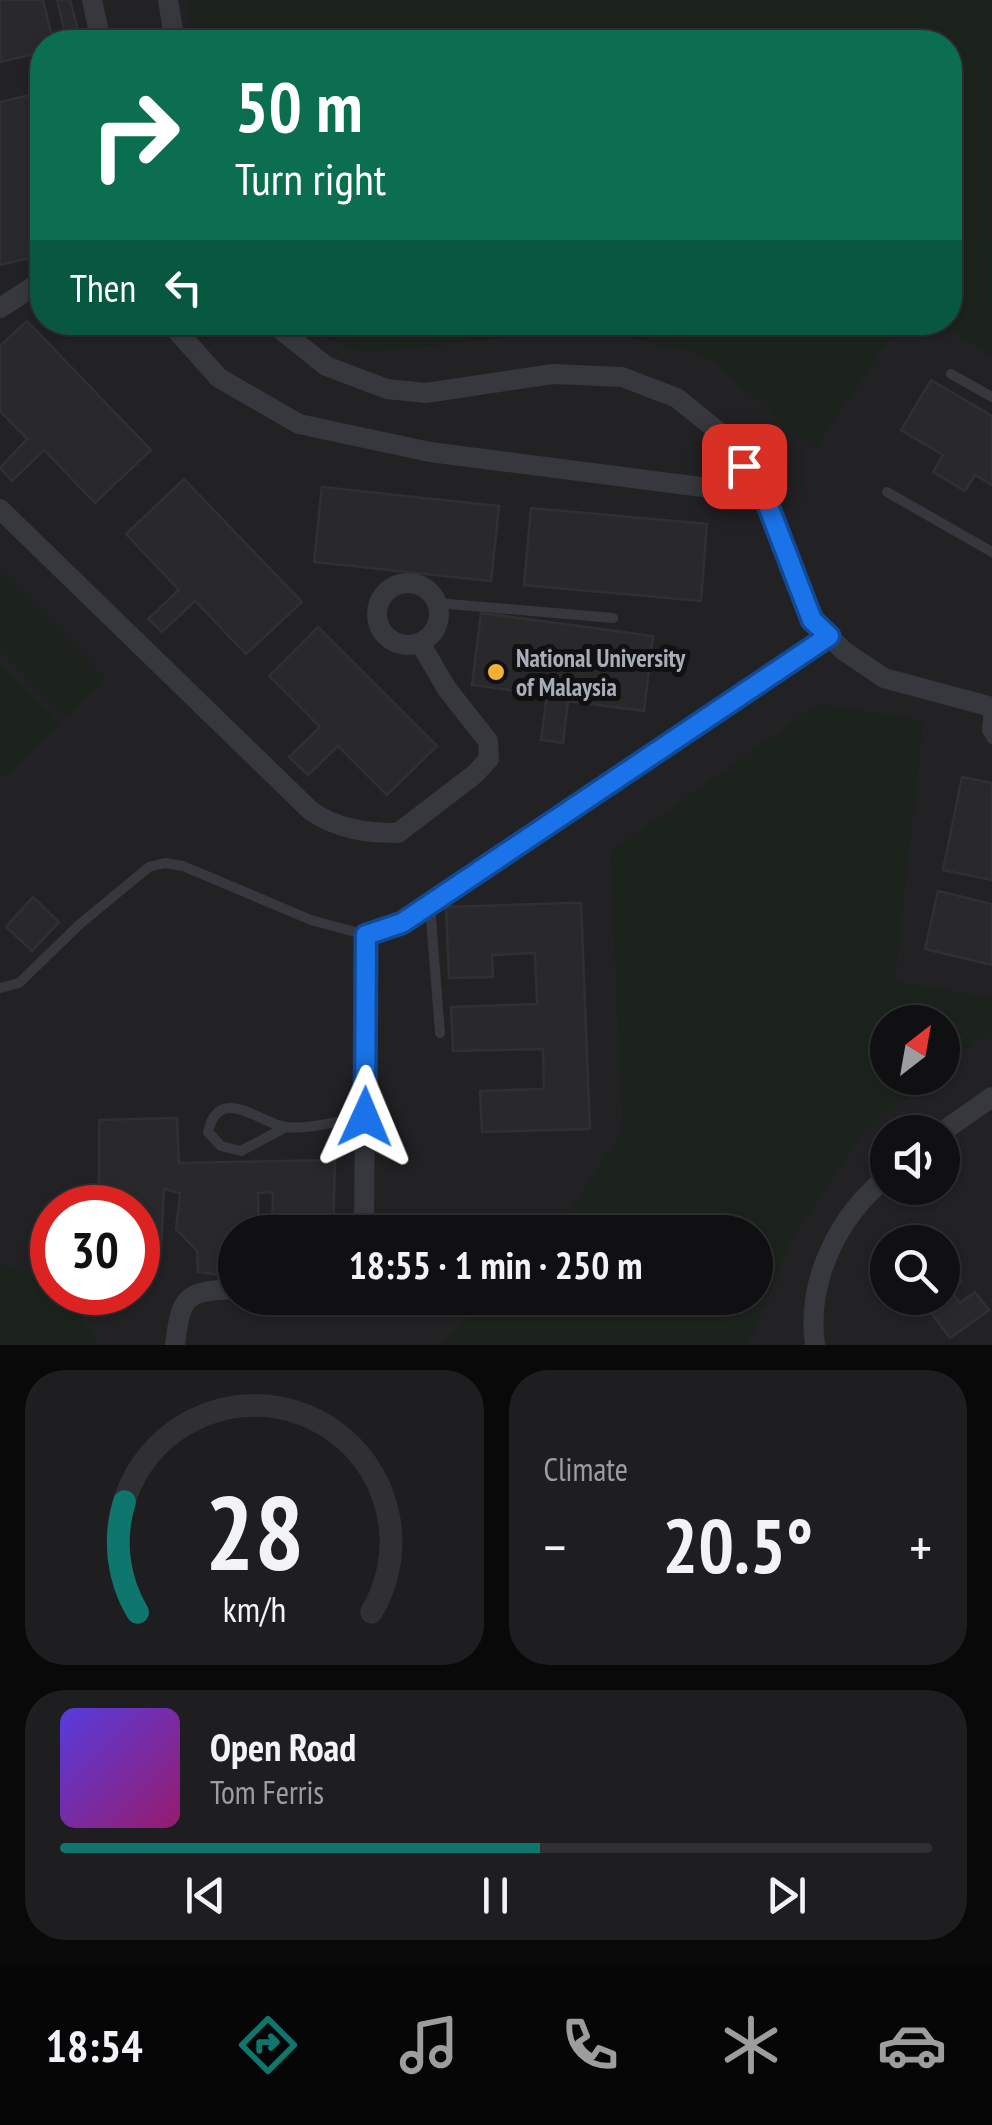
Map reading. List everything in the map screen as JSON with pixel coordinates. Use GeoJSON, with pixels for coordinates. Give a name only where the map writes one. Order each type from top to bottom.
{"type":"FeatureCollection","features":[{"type":"Feature","properties":{"kind":"street"},"geometry":{"type":"LineString","coordinates":[[92,0],[98,30]]}},
{"type":"Feature","properties":{"kind":"street"},"geometry":{"type":"LineString","coordinates":[[168,0],[173,30]]}},
{"type":"Feature","properties":{"kind":"street"},"geometry":{"type":"LineString","coordinates":[[0,308],[30,289]]}},
{"type":"Feature","properties":{"kind":"street"},"geometry":{"type":"LineString","coordinates":[[181,335],[219,378],[299,424],[430,452],[764,495]]}},
{"type":"Feature","properties":{"kind":"street"},"geometry":{"type":"LineString","coordinates":[[287,335],[326,366],[387,389],[426,393],[553,374],[622,377],[678,398],[725,436],[764,495],[812,620],[844,651],[884,678],[991,707]]}},
{"type":"Feature","properties":{"kind":"street"},"geometry":{"type":"LineString","coordinates":[[0,509],[311,811],[351,830],[398,833],[489,759],[488,741],[447,689],[420,643]]}},
{"type":"Feature","properties":{"kind":"street"},"geometry":{"type":"LineString","coordinates":[[414,584],[432,594],[437,603],[438,622],[420,643],[409,645],[390,639],[378,622],[380,601],[394,586],[414,584]]}},
{"type":"Feature","properties":{"kind":"street"},"geometry":{"type":"LineString","coordinates":[[364,1215],[366,935],[402,923],[430,905],[829,636]]}},
{"type":"Feature","properties":{"kind":"street"},"geometry":{"type":"LineString","coordinates":[[960,1119],[992,1097]]}},
{"type":"Feature","properties":{"kind":"street"},"geometry":{"type":"LineString","coordinates":[[814,1345],[811,1317],[826,1254],[870,1191]]}},
{"type":"Feature","properties":{"kind":"street"},"geometry":{"type":"LineString","coordinates":[[175,1345],[180,1310],[203,1290],[218,1290]]}},
{"type":"Feature","properties":{"kind":"lane"},"geometry":{"type":"LineString","coordinates":[[84,0],[90,30]]}},
{"type":"Feature","properties":{"kind":"lane"},"geometry":{"type":"LineString","coordinates":[[950,374],[992,397]]}},
{"type":"Feature","properties":{"kind":"lane"},"geometry":{"type":"LineString","coordinates":[[887,492],[992,552]]}},
{"type":"Feature","properties":{"kind":"lane"},"geometry":{"type":"LineString","coordinates":[[437,603],[613,618]]}},
{"type":"Feature","properties":{"kind":"lane"},"geometry":{"type":"LineString","coordinates":[[991,707],[987,730],[992,738]]}},
{"type":"Feature","properties":{"kind":"lane"},"geometry":{"type":"LineString","coordinates":[[0,988],[19,983],[80,924],[149,867],[166,864],[184,866],[312,920],[366,935]]}},
{"type":"Feature","properties":{"kind":"lane"},"geometry":{"type":"LineString","coordinates":[[430,905],[440,1033]]}},
{"type":"Feature","properties":{"kind":"lane"},"geometry":{"type":"LineString","coordinates":[[284,1128],[244,1109],[230,1108],[219,1112],[208,1132],[220,1146],[242,1150],[284,1128],[365,1117]]}},
{"type":"Feature","properties":{"kind":"shaded area","name":"National University of Malaysia"},"geometry":{"type":"Polygon","coordinates":[[[0,0],[992,0],[992,1345],[0,1345],[0,0]]]}},
{"type":"Feature","properties":{"kind":"shaded area"},"geometry":{"type":"Polygon","coordinates":[[[187,0],[992,0],[992,356],[956,335],[962,335],[962,30],[193,30],[187,0]]]}},
{"type":"Feature","properties":{"kind":"shaded area"},"geometry":{"type":"Polygon","coordinates":[[[324,335],[520,335],[364,353],[324,335]]]}},
{"type":"Feature","properties":{"kind":"shaded area"},"geometry":{"type":"Polygon","coordinates":[[[622,335],[893,335],[814,449],[704,355],[622,335]]]}},
{"type":"Feature","properties":{"kind":"shaded area"},"geometry":{"type":"Polygon","coordinates":[[[0,571],[107,679],[66,719],[0,651],[0,571]]]}},
{"type":"Feature","properties":{"kind":"shaded area"},"geometry":{"type":"Polygon","coordinates":[[[0,663],[61,723],[6,778],[0,772],[0,663]]]}},
{"type":"Feature","properties":{"kind":"shaded area"},"geometry":{"type":"Polygon","coordinates":[[[818,704],[923,721],[895,982],[992,997],[992,1029],[960,1055],[960,1005],[870,1005],[870,1095],[911,1095],[886,1115],[870,1115],[870,1128],[791,1240],[773,1285],[773,1215],[567,1215],[623,1130],[610,852],[818,704]]]}},
{"type":"Feature","properties":{"kind":"shaded area"},"geometry":{"type":"Polygon","coordinates":[[[0,1264],[30,1275],[30,1315],[80,1315],[98,1345],[0,1345],[0,1264]]]}},
{"type":"Feature","properties":{"kind":"shaded area"},"geometry":{"type":"Polygon","coordinates":[[[471,1315],[761,1315],[744,1345],[438,1345],[471,1315]]]}},
{"type":"Feature","properties":{"kind":"building"},"geometry":{"type":"Polygon","coordinates":[[[0,0],[43,0],[50,30],[30,30],[30,55],[0,62],[0,0]]]}},
{"type":"Feature","properties":{"kind":"building"},"geometry":{"type":"Polygon","coordinates":[[[57,0],[70,0],[78,30],[64,30],[57,0]]]}},
{"type":"Feature","properties":{"kind":"building"},"geometry":{"type":"Polygon","coordinates":[[[30,95],[30,258],[0,265],[0,102],[30,95]]]}},
{"type":"Feature","properties":{"kind":"building"},"geometry":{"type":"Polygon","coordinates":[[[27,321],[30,335],[40,335],[151,450],[95,503],[44,450],[12,481],[0,468],[27,439],[0,411],[0,346],[27,321]]]}},
{"type":"Feature","properties":{"kind":"building"},"geometry":{"type":"Polygon","coordinates":[[[931,380],[992,416],[992,485],[975,475],[965,491],[933,472],[943,455],[901,430],[931,380]]]}},
{"type":"Feature","properties":{"kind":"building"},"geometry":{"type":"Polygon","coordinates":[[[184,479],[302,602],[246,654],[195,601],[162,632],[148,619],[179,590],[126,534],[184,479]]]}},
{"type":"Feature","properties":{"kind":"building"},"geometry":{"type":"Polygon","coordinates":[[[322,487],[499,506],[491,581],[314,562],[322,487]]]}},
{"type":"Feature","properties":{"kind":"building"},"geometry":{"type":"Polygon","coordinates":[[[531,508],[707,524],[701,601],[524,585],[531,508]]]}},
{"type":"Feature","properties":{"kind":"building"},"geometry":{"type":"Polygon","coordinates":[[[481,613],[653,636],[644,711],[568,701],[563,743],[541,740],[547,695],[472,685],[481,613]]]}},
{"type":"Feature","properties":{"kind":"building"},"geometry":{"type":"Polygon","coordinates":[[[318,627],[437,746],[387,795],[338,746],[308,775],[289,757],[320,727],[269,676],[318,627]]]}},
{"type":"Feature","properties":{"kind":"building"},"geometry":{"type":"Polygon","coordinates":[[[962,777],[992,783],[992,880],[943,870],[962,777]]]}},
{"type":"Feature","properties":{"kind":"building"},"geometry":{"type":"Polygon","coordinates":[[[938,891],[992,904],[992,965],[925,949],[938,891]]]}},
{"type":"Feature","properties":{"kind":"building"},"geometry":{"type":"Polygon","coordinates":[[[33,897],[59,922],[32,951],[6,927],[33,897]]]}},
{"type":"Feature","properties":{"kind":"building"},"geometry":{"type":"Polygon","coordinates":[[[581,903],[590,1129],[482,1132],[480,1091],[544,1089],[543,1049],[453,1051],[451,1007],[537,1004],[535,953],[492,955],[493,977],[449,978],[446,907],[581,903]]]}},
{"type":"Feature","properties":{"kind":"building"},"geometry":{"type":"Polygon","coordinates":[[[177,1118],[179,1163],[335,1160],[333,1215],[272,1215],[273,1192],[258,1193],[259,1215],[218,1215],[218,1275],[198,1272],[197,1251],[176,1229],[180,1193],[164,1189],[160,1248],[160,1185],[99,1185],[99,1120],[177,1118]]]}},
{"type":"Feature","properties":{"kind":"building"},"geometry":{"type":"Polygon","coordinates":[[[975,1292],[989,1310],[950,1338],[933,1315],[960,1315],[960,1303],[975,1292]]]}},
{"type":"Feature","properties":{"kind":"place","name":"National University of Malaysia"},"geometry":{"type":"Point","coordinates":[496,672]}},
{"type":"Feature","properties":{"kind":"route"},"geometry":{"type":"LineString","coordinates":[[365,1117],[366,935],[402,923],[512,852],[829,636],[812,620],[764,495],[744,466]]}}]}
